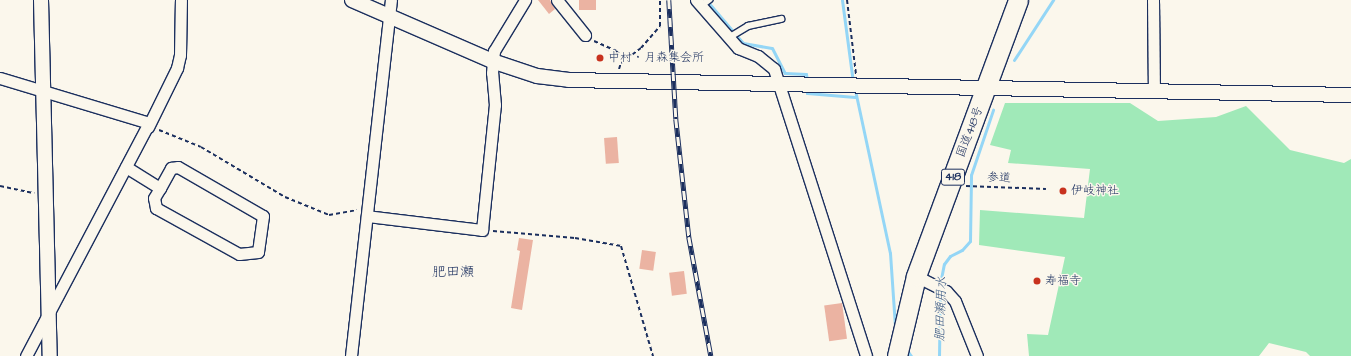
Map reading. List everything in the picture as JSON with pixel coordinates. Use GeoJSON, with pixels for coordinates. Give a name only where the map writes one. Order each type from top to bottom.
{"type":"FeatureCollection","features":[{"type":"Feature","properties":{"kind":"highway","name":"国道418号"},"geometry":{"type":"LineString","coordinates":[[897,356],[916,276],[987,88],[1018,0]]}},
{"type":"Feature","properties":{"kind":"street"},"geometry":{"type":"LineString","coordinates":[[41,0],[45,92],[50,356]]}},
{"type":"Feature","properties":{"kind":"street"},"geometry":{"type":"LineString","coordinates":[[26,356],[49,310],[149,125],[177,68],[180,54],[181,0]]}},
{"type":"Feature","properties":{"kind":"street"},"geometry":{"type":"LineString","coordinates":[[352,0],[492,61],[537,76],[569,80],[1351,95]]}},
{"type":"Feature","properties":{"kind":"street"},"geometry":{"type":"LineString","coordinates":[[351,356],[367,216],[368,182],[391,0]]}},
{"type":"Feature","properties":{"kind":"street"},"geometry":{"type":"LineString","coordinates":[[367,216],[482,230],[495,105],[492,61],[502,36],[525,0]]}},
{"type":"Feature","properties":{"kind":"street"},"geometry":{"type":"LineString","coordinates":[[557,0],[586,35]]}},
{"type":"Feature","properties":{"kind":"street"},"geometry":{"type":"LineString","coordinates":[[1153,0],[1154,92]]}},
{"type":"Feature","properties":{"kind":"street"},"geometry":{"type":"LineString","coordinates":[[702,2],[738,48],[758,56],[774,69],[780,84],[791,128],[842,276],[866,356]]}},
{"type":"Feature","properties":{"kind":"street"},"geometry":{"type":"LineString","coordinates":[[0,78],[149,125]]}},
{"type":"Feature","properties":{"kind":"street"},"geometry":{"type":"LineString","coordinates":[[178,167],[264,216],[258,252],[239,254],[156,208],[154,198],[160,188],[171,168],[178,167]]}},
{"type":"Feature","properties":{"kind":"street"},"geometry":{"type":"LineString","coordinates":[[126,168],[160,188]]}},
{"type":"Feature","properties":{"kind":"street"},"geometry":{"type":"LineString","coordinates":[[916,276],[946,291],[955,301],[977,356]]}},
{"type":"Feature","properties":{"kind":"lane"},"geometry":{"type":"LineString","coordinates":[[730,37],[748,26],[781,19]]}},
{"type":"Feature","properties":{"kind":"path"},"geometry":{"type":"LineString","coordinates":[[619,82],[619,68],[625,59],[641,48],[660,26],[660,0]]}},
{"type":"Feature","properties":{"kind":"path"},"geometry":{"type":"LineString","coordinates":[[848,0],[859,85]]}},
{"type":"Feature","properties":{"kind":"path"},"geometry":{"type":"LineString","coordinates":[[586,35],[616,51],[625,59]]}},
{"type":"Feature","properties":{"kind":"path"},"geometry":{"type":"LineString","coordinates":[[149,125],[177,136],[228,161],[246,176],[285,197],[329,215],[350,213]]}},
{"type":"Feature","properties":{"kind":"path","name":"参道"},"geometry":{"type":"LineString","coordinates":[[950,185],[1046,189]]}},
{"type":"Feature","properties":{"kind":"path"},"geometry":{"type":"LineString","coordinates":[[0,186],[47,196]]}},
{"type":"Feature","properties":{"kind":"path"},"geometry":{"type":"LineString","coordinates":[[482,230],[575,238],[621,246],[653,356]]}},
{"type":"Feature","properties":{"kind":"green space"},"geometry":{"type":"Polygon","coordinates":[[[1005,103],[1130,103],[1158,121],[1216,117],[1246,106],[1290,150],[1344,163],[1351,159],[1351,356],[1310,356],[1306,352],[1269,343],[1259,356],[1029,356],[1027,334],[1048,335],[1065,257],[979,245],[980,210],[1084,218],[1090,169],[1008,163],[1011,150],[990,145],[1005,103]]]}},
{"type":"Feature","properties":{"kind":"building"},"geometry":{"type":"Polygon","coordinates":[[[538,0],[550,0],[555,9],[549,14],[538,0]]]}},
{"type":"Feature","properties":{"kind":"building"},"geometry":{"type":"Polygon","coordinates":[[[579,0],[596,0],[596,10],[579,10],[579,0]]]}},
{"type":"Feature","properties":{"kind":"building"},"geometry":{"type":"Polygon","coordinates":[[[617,137],[619,163],[606,164],[604,138],[617,137]]]}},
{"type":"Feature","properties":{"kind":"building"},"geometry":{"type":"Polygon","coordinates":[[[519,238],[533,240],[522,310],[511,308],[520,251],[517,250],[519,238]]]}},
{"type":"Feature","properties":{"kind":"building"},"geometry":{"type":"Polygon","coordinates":[[[642,250],[656,252],[653,271],[639,269],[642,250]]]}},
{"type":"Feature","properties":{"kind":"building"},"geometry":{"type":"Polygon","coordinates":[[[684,271],[687,294],[672,296],[669,273],[684,271]]]}},
{"type":"Feature","properties":{"kind":"building"},"geometry":{"type":"Polygon","coordinates":[[[842,303],[847,339],[829,341],[824,306],[842,303]]]}},
{"type":"Feature","properties":{"kind":"waterway","name":"肥田瀬用水"},"geometry":{"type":"LineString","coordinates":[[842,0],[853,82]]}},
{"type":"Feature","properties":{"kind":"waterway","name":"肥田瀬用水"},"geometry":{"type":"LineString","coordinates":[[1014,60],[1053,0]]}},
{"type":"Feature","properties":{"kind":"waterway","name":"肥田瀬用水"},"geometry":{"type":"LineString","coordinates":[[707,1],[743,43],[772,48],[785,73],[806,74],[807,80]]}},
{"type":"Feature","properties":{"kind":"waterway","name":"肥田瀬用水"},"geometry":{"type":"LineString","coordinates":[[807,87],[807,93],[855,97]]}},
{"type":"Feature","properties":{"kind":"waterway","name":"肥田瀬用水"},"geometry":{"type":"LineString","coordinates":[[855,90],[890,253],[895,326]]}},
{"type":"Feature","properties":{"kind":"waterway","name":"肥田瀬用水"},"geometry":{"type":"LineString","coordinates":[[940,284],[944,264],[950,256],[962,250],[970,241],[971,175],[993,110]]}},
{"type":"Feature","properties":{"kind":"waterway","name":"肥田瀬用水"},"geometry":{"type":"LineString","coordinates":[[939,356],[940,290]]}},
{"type":"Feature","properties":{"kind":"waterway","name":"肥田瀬用水"},"geometry":{"type":"LineString","coordinates":[[906,349],[911,356]]}},
{"type":"Feature","properties":{"kind":"railway"},"geometry":{"type":"LineString","coordinates":[[669,0],[676,119],[689,237],[711,356]]}},
{"type":"Feature","properties":{"kind":"place","name":"中村・月森集会所"},"geometry":{"type":"Point","coordinates":[600,58]}},
{"type":"Feature","properties":{"kind":"place","name":"伊岐神社"},"geometry":{"type":"Point","coordinates":[1063,191]}},
{"type":"Feature","properties":{"kind":"place","name":"寿福寺"},"geometry":{"type":"Point","coordinates":[1037,281]}},
{"type":"Feature","properties":{"kind":"district","name":"肥田瀬"},"geometry":{"type":"Point","coordinates":[453,272]}}]}
